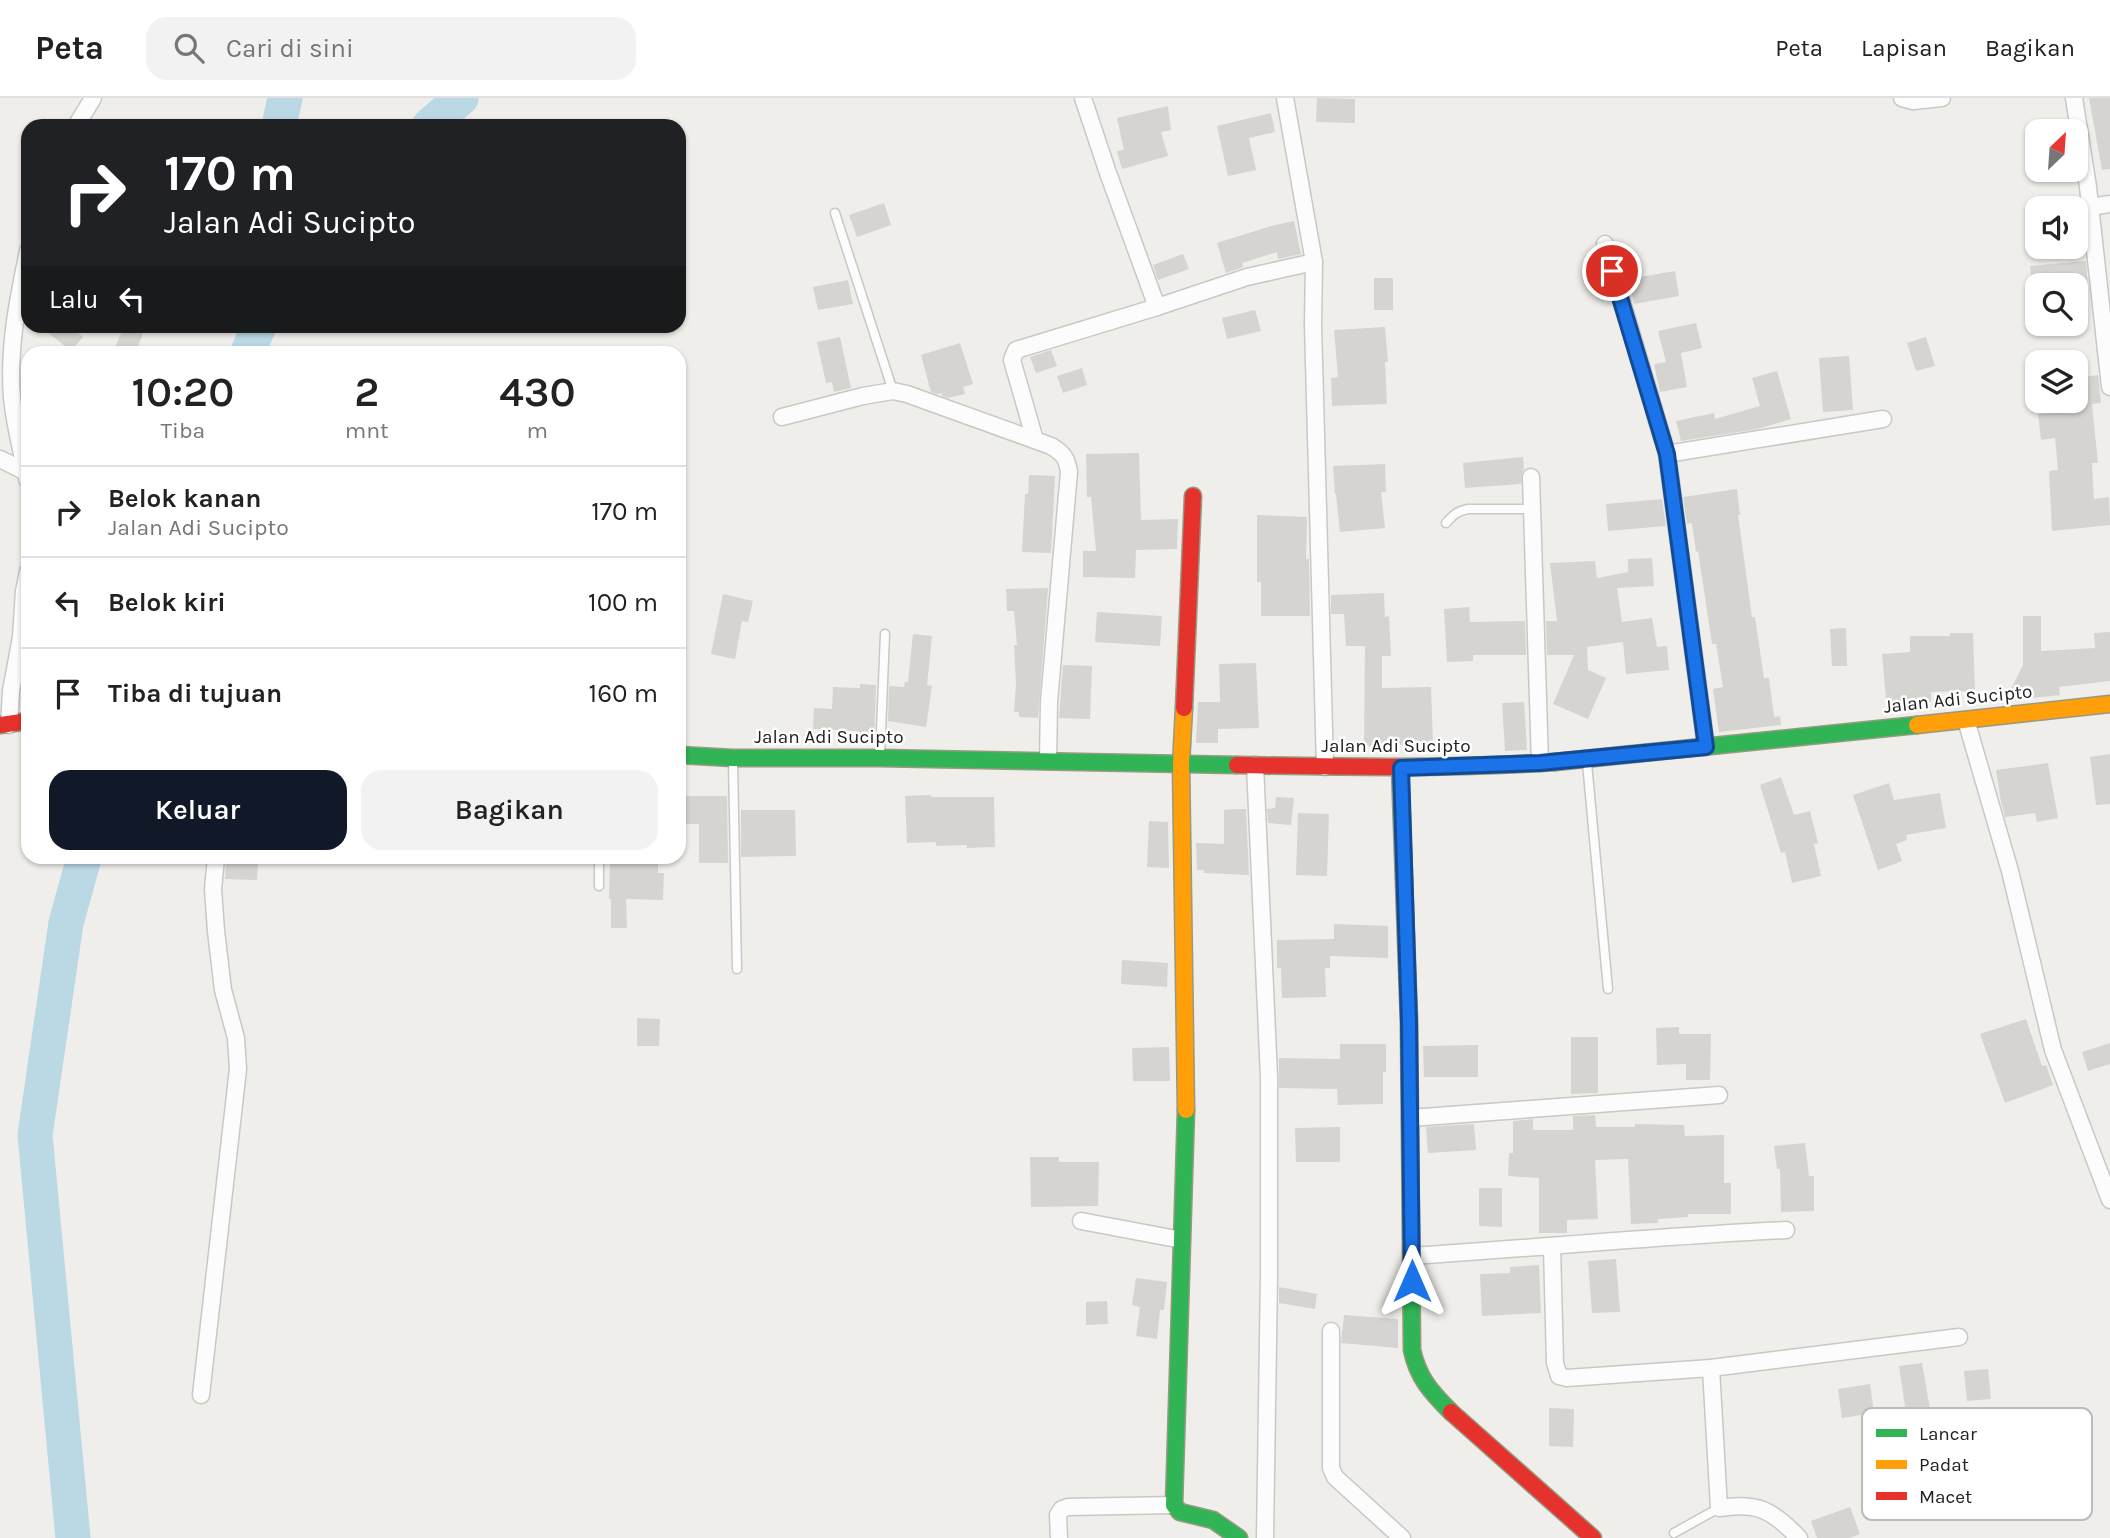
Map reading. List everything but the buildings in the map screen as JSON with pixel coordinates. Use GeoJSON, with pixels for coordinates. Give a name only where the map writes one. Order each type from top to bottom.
{"type":"FeatureCollection","features":[{"type":"Feature","properties":{"kind":"street"},"geometry":{"type":"LineString","coordinates":[[80,119],[93,98]]}},
{"type":"Feature","properties":{"kind":"street"},"geometry":{"type":"LineString","coordinates":[[1083,98],[1157,307]]}},
{"type":"Feature","properties":{"kind":"street"},"geometry":{"type":"LineString","coordinates":[[1285,98],[1314,262],[1313,325],[1325,767]]}},
{"type":"Feature","properties":{"kind":"street"},"geometry":{"type":"LineString","coordinates":[[1902,98],[1923,101],[1942,98]]}},
{"type":"Feature","properties":{"kind":"street"},"geometry":{"type":"LineString","coordinates":[[2074,98],[2090,207],[2110,387]]}},
{"type":"Feature","properties":{"kind":"street"},"geometry":{"type":"LineString","coordinates":[[2090,207],[2110,204]]}},
{"type":"Feature","properties":{"kind":"street"},"geometry":{"type":"LineString","coordinates":[[1605,244],[1667,454],[1706,747]]}},
{"type":"Feature","properties":{"kind":"street"},"geometry":{"type":"LineString","coordinates":[[1035,440],[1012,360],[1016,350],[1247,277],[1314,262]]}},
{"type":"Feature","properties":{"kind":"street"},"geometry":{"type":"LineString","coordinates":[[21,286],[11,348],[12,398],[21,445]]}},
{"type":"Feature","properties":{"kind":"street"},"geometry":{"type":"LineString","coordinates":[[782,417],[892,391],[1035,440],[1061,452],[1067,460],[1069,472],[1049,702],[1048,761]]}},
{"type":"Feature","properties":{"kind":"street"},"geometry":{"type":"LineString","coordinates":[[1667,454],[1883,419]]}},
{"type":"Feature","properties":{"kind":"street"},"geometry":{"type":"LineString","coordinates":[[0,459],[21,473]]}},
{"type":"Feature","properties":{"kind":"street"},"geometry":{"type":"LineString","coordinates":[[1531,477],[1540,763]]}},
{"type":"Feature","properties":{"kind":"street"},"geometry":{"type":"LineString","coordinates":[[1193,496],[1181,764],[1187,1087],[1174,1505],[1180,1512],[1213,1520],[1239,1538]]}},
{"type":"Feature","properties":{"kind":"street"},"geometry":{"type":"LineString","coordinates":[[5,725],[21,637]]}},
{"type":"Feature","properties":{"kind":"street","name":"Jalan Adi Sucipto"},"geometry":{"type":"LineString","coordinates":[[686,755],[1401,768],[1540,763],[2110,704]]}},
{"type":"Feature","properties":{"kind":"street"},"geometry":{"type":"LineString","coordinates":[[1966,720],[2010,872],[2053,1050],[2110,1200]]}},
{"type":"Feature","properties":{"kind":"street"},"geometry":{"type":"LineString","coordinates":[[1255,765],[1269,1077],[1265,1538]]}},
{"type":"Feature","properties":{"kind":"street"},"geometry":{"type":"LineString","coordinates":[[1401,768],[1410,1118],[1412,1350],[1416,1369],[1434,1395],[1456,1417],[1592,1538]]}},
{"type":"Feature","properties":{"kind":"street"},"geometry":{"type":"LineString","coordinates":[[201,1395],[238,1069],[236,1038],[223,990],[216,930],[216,864]]}},
{"type":"Feature","properties":{"kind":"street"},"geometry":{"type":"LineString","coordinates":[[1410,1118],[1719,1095]]}},
{"type":"Feature","properties":{"kind":"street"},"geometry":{"type":"LineString","coordinates":[[1081,1221],[1182,1240]]}},
{"type":"Feature","properties":{"kind":"street"},"geometry":{"type":"LineString","coordinates":[[1412,1256],[1677,1235],[1786,1230]]}},
{"type":"Feature","properties":{"kind":"street"},"geometry":{"type":"LineString","coordinates":[[1552,1247],[1555,1363],[1559,1376],[1567,1378],[1711,1368],[1959,1337]]}},
{"type":"Feature","properties":{"kind":"street"},"geometry":{"type":"LineString","coordinates":[[1331,1331],[1331,1468],[1335,1477],[1402,1538]]}},
{"type":"Feature","properties":{"kind":"street"},"geometry":{"type":"LineString","coordinates":[[1711,1368],[1719,1507],[1757,1506],[1780,1518],[1799,1538]]}},
{"type":"Feature","properties":{"kind":"street"},"geometry":{"type":"LineString","coordinates":[[1059,1538],[1058,1515],[1062,1509],[1068,1507],[1174,1505]]}},
{"type":"Feature","properties":{"kind":"lane"},"geometry":{"type":"LineString","coordinates":[[835,213],[892,391]]}},
{"type":"Feature","properties":{"kind":"lane"},"geometry":{"type":"LineString","coordinates":[[1446,523],[1459,510],[1532,509]]}},
{"type":"Feature","properties":{"kind":"lane"},"geometry":{"type":"LineString","coordinates":[[880,758],[885,634]]}},
{"type":"Feature","properties":{"kind":"lane"},"geometry":{"type":"LineString","coordinates":[[733,758],[737,969]]}},
{"type":"Feature","properties":{"kind":"lane"},"geometry":{"type":"LineString","coordinates":[[1587,760],[1608,989]]}},
{"type":"Feature","properties":{"kind":"lane"},"geometry":{"type":"LineString","coordinates":[[599,864],[599,886]]}},
{"type":"Feature","properties":{"kind":"lane"},"geometry":{"type":"LineString","coordinates":[[1674,1533],[1719,1507]]}},
{"type":"Feature","properties":{"kind":"waterway"},"geometry":{"type":"LineString","coordinates":[[280,119],[285,98]]}},
{"type":"Feature","properties":{"kind":"waterway"},"geometry":{"type":"LineString","coordinates":[[437,119],[461,98]]}},
{"type":"Feature","properties":{"kind":"waterway"},"geometry":{"type":"LineString","coordinates":[[250,346],[256,333]]}},
{"type":"Feature","properties":{"kind":"waterway"},"geometry":{"type":"LineString","coordinates":[[73,1538],[35,1135],[66,923],[82,864]]}},
{"type":"Feature","properties":{"kind":"traffic: fast"},"geometry":{"type":"LineString","coordinates":[[1555,762],[1917,725]]}},
{"type":"Feature","properties":{"kind":"traffic: fast"},"geometry":{"type":"LineString","coordinates":[[686,755],[1237,765]]}},
{"type":"Feature","properties":{"kind":"traffic: fast"},"geometry":{"type":"LineString","coordinates":[[1400,768],[1409,1022],[1412,1350],[1426,1384],[1451,1412]]}},
{"type":"Feature","properties":{"kind":"traffic: fast"},"geometry":{"type":"LineString","coordinates":[[1186,1110],[1174,1505],[1180,1512],[1213,1520],[1239,1538]]}},
{"type":"Feature","properties":{"kind":"traffic: slow"},"geometry":{"type":"LineString","coordinates":[[1917,725],[2110,704]]}},
{"type":"Feature","properties":{"kind":"traffic: slow"},"geometry":{"type":"LineString","coordinates":[[1184,708],[1181,764],[1186,1110]]}},
{"type":"Feature","properties":{"kind":"traffic: jam"},"geometry":{"type":"LineString","coordinates":[[1184,708],[1193,496]]}},
{"type":"Feature","properties":{"kind":"traffic: jam"},"geometry":{"type":"LineString","coordinates":[[0,725],[21,722]]}},
{"type":"Feature","properties":{"kind":"traffic: jam"},"geometry":{"type":"LineString","coordinates":[[1237,765],[1436,767],[1555,762]]}},
{"type":"Feature","properties":{"kind":"traffic: jam"},"geometry":{"type":"LineString","coordinates":[[1451,1412],[1593,1538]]}},
{"type":"Feature","properties":{"kind":"route"},"geometry":{"type":"LineString","coordinates":[[1412,1281],[1409,1022],[1401,768],[1587,760],[1706,747],[1667,454],[1612,271]]}}]}
